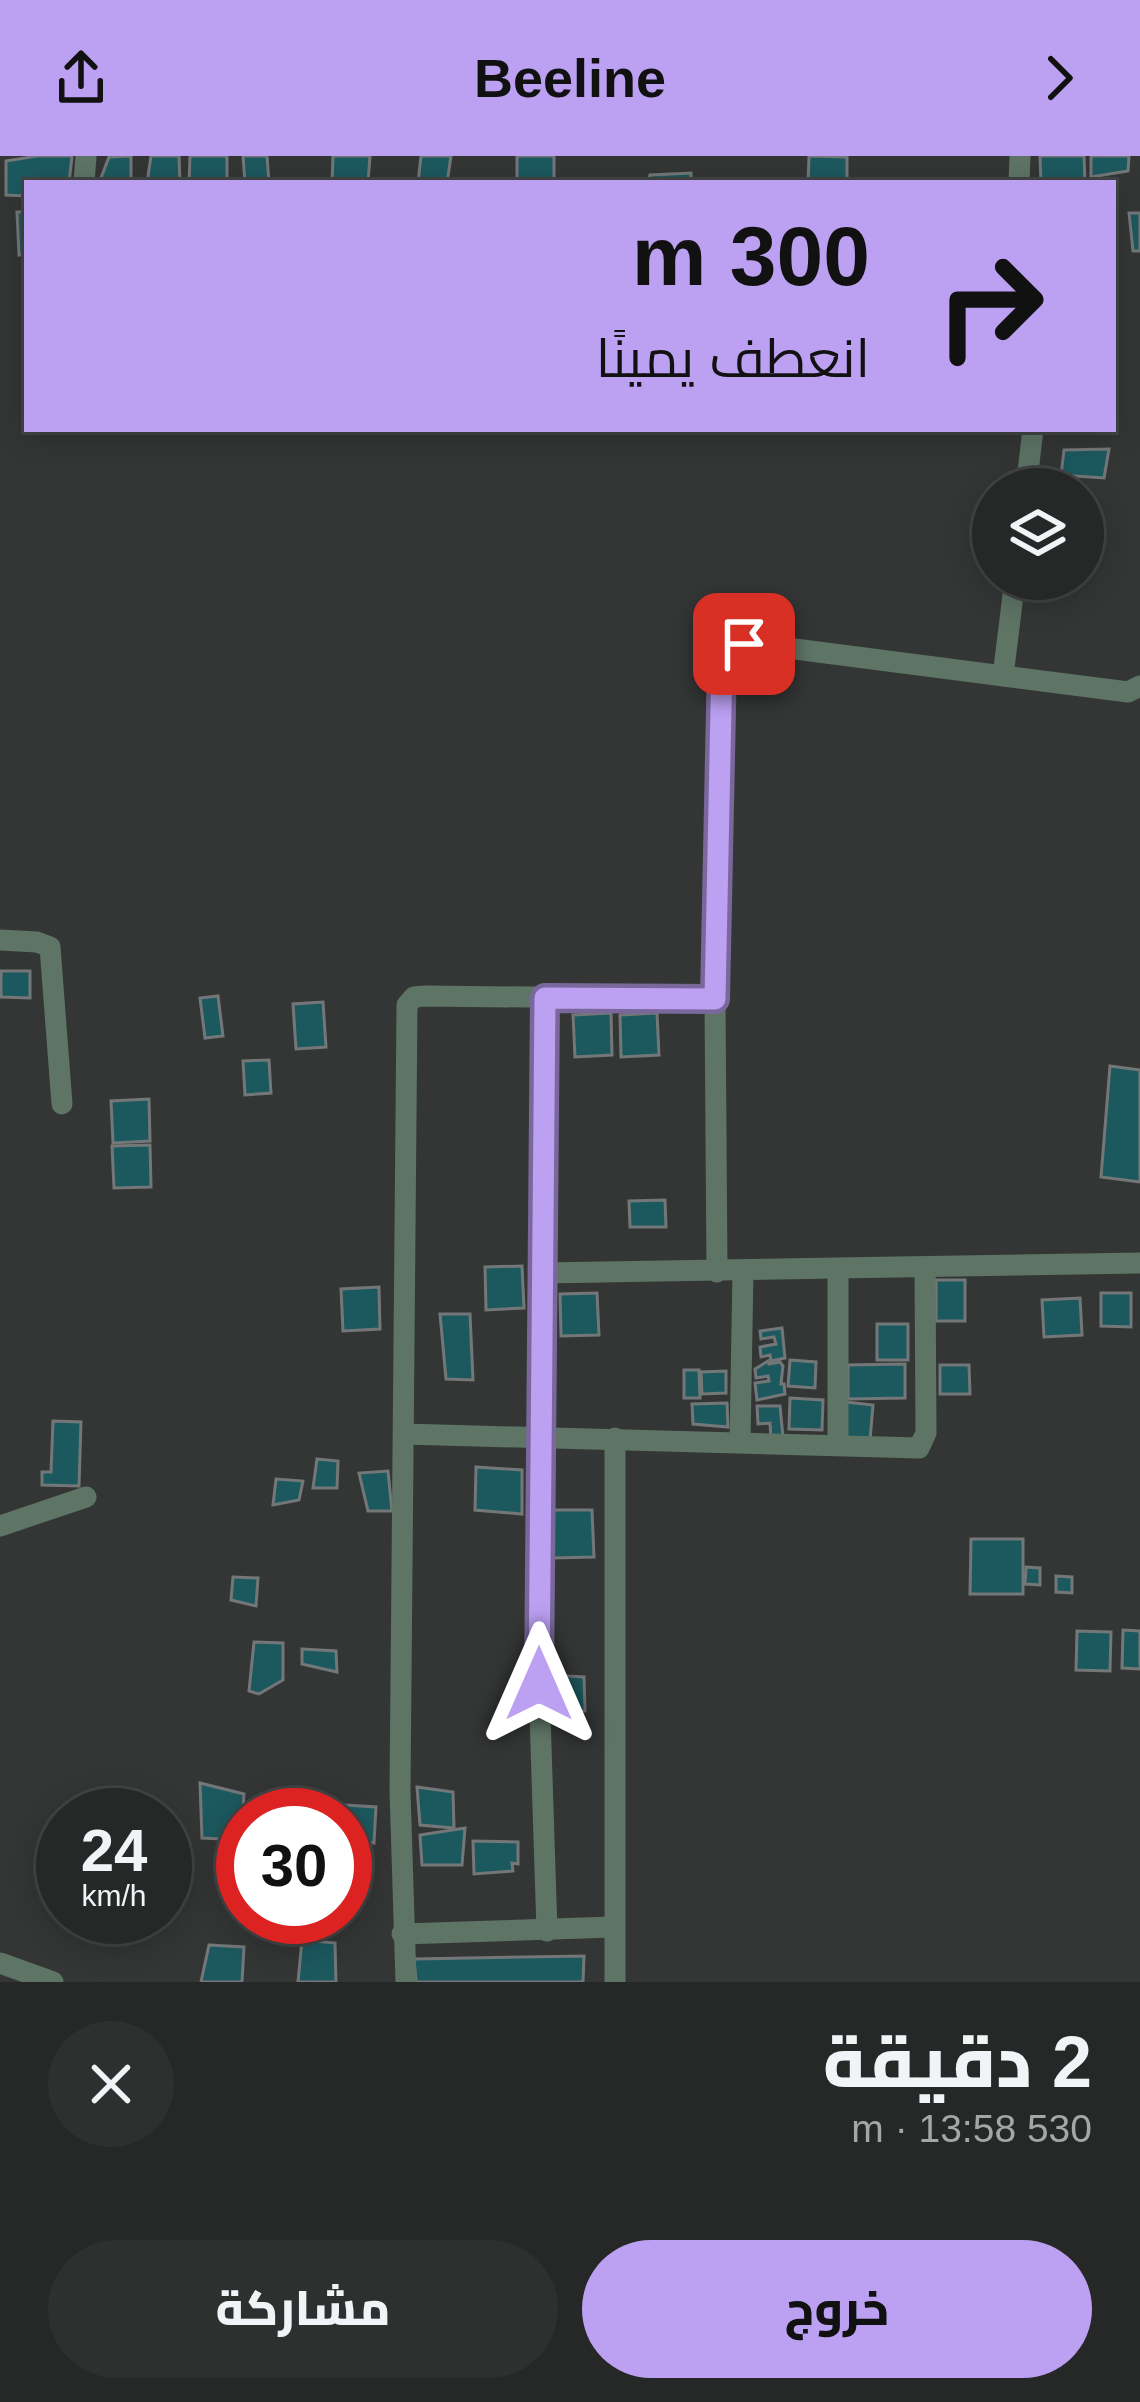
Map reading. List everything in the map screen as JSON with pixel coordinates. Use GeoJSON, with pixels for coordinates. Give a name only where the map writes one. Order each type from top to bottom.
{"type":"FeatureCollection","features":[{"type":"Feature","properties":{"kind":"street"},"geometry":{"type":"LineString","coordinates":[[1029,468],[1034,432]]}},
{"type":"Feature","properties":{"kind":"street"},"geometry":{"type":"LineString","coordinates":[[1003,676],[1012,600]]}},
{"type":"Feature","properties":{"kind":"street"},"geometry":{"type":"LineString","coordinates":[[717,1272],[715,999],[722,660],[730,649],[744,644],[764,645],[1128,692],[1140,686]]}},
{"type":"Feature","properties":{"kind":"street"},"geometry":{"type":"LineString","coordinates":[[0,940],[50,947],[62,1104]]}},
{"type":"Feature","properties":{"kind":"street"},"geometry":{"type":"LineString","coordinates":[[406,1982],[401,1934],[407,1005],[414,997],[425,996],[715,999]]}},
{"type":"Feature","properties":{"kind":"street"},"geometry":{"type":"LineString","coordinates":[[545,998],[539,1684],[548,1931]]}},
{"type":"Feature","properties":{"kind":"street"},"geometry":{"type":"LineString","coordinates":[[543,1273],[1140,1262]]}},
{"type":"Feature","properties":{"kind":"street"},"geometry":{"type":"LineString","coordinates":[[404,1434],[913,1448],[924,1442],[925,1268]]}},
{"type":"Feature","properties":{"kind":"street"},"geometry":{"type":"LineString","coordinates":[[838,1270],[838,1445]]}},
{"type":"Feature","properties":{"kind":"street"},"geometry":{"type":"LineString","coordinates":[[740,1442],[743,1271]]}},
{"type":"Feature","properties":{"kind":"street"},"geometry":{"type":"LineString","coordinates":[[615,1438],[615,1982]]}},
{"type":"Feature","properties":{"kind":"street"},"geometry":{"type":"LineString","coordinates":[[0,1526],[86,1498]]}},
{"type":"Feature","properties":{"kind":"street"},"geometry":{"type":"LineString","coordinates":[[401,1934],[613,1927]]}},
{"type":"Feature","properties":{"kind":"street"},"geometry":{"type":"LineString","coordinates":[[0,1964],[52,1982]]}},
{"type":"Feature","properties":{"kind":"building"},"geometry":{"type":"Polygon","coordinates":[[[72,156],[69,180],[24,180],[24,196],[6,195],[6,161],[72,156]]]}},
{"type":"Feature","properties":{"kind":"building"},"geometry":{"type":"Polygon","coordinates":[[[131,156],[131,180],[100,180],[109,157],[131,156]]]}},
{"type":"Feature","properties":{"kind":"building"},"geometry":{"type":"Polygon","coordinates":[[[151,156],[179,156],[180,180],[147,180],[151,156]]]}},
{"type":"Feature","properties":{"kind":"building"},"geometry":{"type":"Polygon","coordinates":[[[190,156],[227,156],[227,180],[189,180],[190,156]]]}},
{"type":"Feature","properties":{"kind":"building"},"geometry":{"type":"Polygon","coordinates":[[[243,156],[267,156],[269,180],[245,180],[243,156]]]}},
{"type":"Feature","properties":{"kind":"building"},"geometry":{"type":"Polygon","coordinates":[[[333,156],[370,156],[368,180],[332,180],[333,156]]]}},
{"type":"Feature","properties":{"kind":"building"},"geometry":{"type":"Polygon","coordinates":[[[421,156],[451,156],[447,180],[418,180],[421,156]]]}},
{"type":"Feature","properties":{"kind":"building"},"geometry":{"type":"Polygon","coordinates":[[[517,156],[554,156],[554,180],[517,180],[517,156]]]}},
{"type":"Feature","properties":{"kind":"building"},"geometry":{"type":"Polygon","coordinates":[[[809,156],[847,157],[847,180],[808,180],[809,156]]]}},
{"type":"Feature","properties":{"kind":"building"},"geometry":{"type":"Polygon","coordinates":[[[1040,156],[1084,156],[1085,180],[1041,180],[1040,156]]]}},
{"type":"Feature","properties":{"kind":"building"},"geometry":{"type":"Polygon","coordinates":[[[1091,156],[1129,156],[1128,171],[1091,177],[1091,156]]]}},
{"type":"Feature","properties":{"kind":"building"},"geometry":{"type":"Polygon","coordinates":[[[691,173],[691,180],[648,180],[650,175],[691,173]]]}},
{"type":"Feature","properties":{"kind":"building"},"geometry":{"type":"Polygon","coordinates":[[[17,212],[24,212],[24,254],[19,255],[17,212]]]}},
{"type":"Feature","properties":{"kind":"building"},"geometry":{"type":"Polygon","coordinates":[[[1129,213],[1140,213],[1140,251],[1133,251],[1129,213]]]}},
{"type":"Feature","properties":{"kind":"building"},"geometry":{"type":"Polygon","coordinates":[[[1109,449],[1104,478],[1104,468],[1062,468],[1064,450],[1109,449]]]}},
{"type":"Feature","properties":{"kind":"building"},"geometry":{"type":"Polygon","coordinates":[[[1,971],[30,971],[30,998],[1,997],[1,971]]]}},
{"type":"Feature","properties":{"kind":"building"},"geometry":{"type":"Polygon","coordinates":[[[218,996],[223,1036],[205,1038],[200,998],[218,996]]]}},
{"type":"Feature","properties":{"kind":"building"},"geometry":{"type":"Polygon","coordinates":[[[323,1002],[326,1047],[296,1049],[293,1004],[323,1002]]]}},
{"type":"Feature","properties":{"kind":"building"},"geometry":{"type":"Polygon","coordinates":[[[611,1013],[612,1055],[575,1057],[573,1015],[611,1013]]]}},
{"type":"Feature","properties":{"kind":"building"},"geometry":{"type":"Polygon","coordinates":[[[657,1013],[659,1055],[621,1057],[620,1015],[657,1013]]]}},
{"type":"Feature","properties":{"kind":"building"},"geometry":{"type":"Polygon","coordinates":[[[269,1060],[271,1093],[245,1095],[243,1061],[269,1060]]]}},
{"type":"Feature","properties":{"kind":"building"},"geometry":{"type":"Polygon","coordinates":[[[1110,1066],[1140,1070],[1140,1182],[1101,1177],[1110,1066]]]}},
{"type":"Feature","properties":{"kind":"building"},"geometry":{"type":"Polygon","coordinates":[[[149,1099],[150,1141],[113,1143],[111,1101],[149,1099]]]}},
{"type":"Feature","properties":{"kind":"building"},"geometry":{"type":"Polygon","coordinates":[[[150,1145],[151,1187],[114,1188],[112,1146],[150,1145]]]}},
{"type":"Feature","properties":{"kind":"building"},"geometry":{"type":"Polygon","coordinates":[[[665,1200],[666,1227],[630,1227],[629,1201],[665,1200]]]}},
{"type":"Feature","properties":{"kind":"building"},"geometry":{"type":"Polygon","coordinates":[[[522,1266],[524,1308],[486,1310],[485,1267],[522,1266]]]}},
{"type":"Feature","properties":{"kind":"building"},"geometry":{"type":"Polygon","coordinates":[[[936,1280],[965,1280],[965,1321],[936,1321],[936,1280]]]}},
{"type":"Feature","properties":{"kind":"building"},"geometry":{"type":"Polygon","coordinates":[[[379,1287],[380,1329],[343,1331],[341,1289],[379,1287]]]}},
{"type":"Feature","properties":{"kind":"building"},"geometry":{"type":"Polygon","coordinates":[[[597,1293],[599,1335],[561,1336],[560,1294],[597,1293]]]}},
{"type":"Feature","properties":{"kind":"building"},"geometry":{"type":"Polygon","coordinates":[[[1101,1293],[1131,1293],[1131,1327],[1101,1326],[1101,1293]]]}},
{"type":"Feature","properties":{"kind":"building"},"geometry":{"type":"Polygon","coordinates":[[[1080,1298],[1082,1335],[1044,1337],[1042,1300],[1080,1298]]]}},
{"type":"Feature","properties":{"kind":"building"},"geometry":{"type":"Polygon","coordinates":[[[440,1314],[470,1314],[473,1380],[446,1379],[440,1314]]]}},
{"type":"Feature","properties":{"kind":"building"},"geometry":{"type":"Polygon","coordinates":[[[877,1324],[908,1324],[908,1360],[877,1360],[877,1324]]]}},
{"type":"Feature","properties":{"kind":"building"},"geometry":{"type":"Polygon","coordinates":[[[782,1328],[785,1358],[761,1357],[760,1347],[776,1344],[774,1337],[761,1339],[760,1331],[782,1328]]]}},
{"type":"Feature","properties":{"kind":"building"},"geometry":{"type":"Polygon","coordinates":[[[790,1360],[816,1362],[815,1388],[788,1386],[790,1360]]]}},
{"type":"Feature","properties":{"kind":"building"},"geometry":{"type":"Polygon","coordinates":[[[768,1361],[783,1366],[785,1394],[757,1400],[755,1383],[769,1381],[768,1376],[756,1378],[755,1369],[768,1361]]]}},
{"type":"Feature","properties":{"kind":"building"},"geometry":{"type":"Polygon","coordinates":[[[905,1364],[905,1398],[848,1399],[848,1365],[905,1364]]]}},
{"type":"Feature","properties":{"kind":"building"},"geometry":{"type":"Polygon","coordinates":[[[940,1365],[969,1365],[970,1394],[940,1394],[940,1365]]]}},
{"type":"Feature","properties":{"kind":"building"},"geometry":{"type":"Polygon","coordinates":[[[684,1370],[699,1370],[700,1398],[684,1398],[684,1370]]]}},
{"type":"Feature","properties":{"kind":"building"},"geometry":{"type":"Polygon","coordinates":[[[726,1371],[726,1393],[702,1394],[701,1372],[726,1371]]]}},
{"type":"Feature","properties":{"kind":"building"},"geometry":{"type":"Polygon","coordinates":[[[790,1398],[823,1400],[822,1430],[789,1429],[790,1398]]]}},
{"type":"Feature","properties":{"kind":"building"},"geometry":{"type":"Polygon","coordinates":[[[846,1402],[873,1405],[870,1440],[844,1438],[846,1402]]]}},
{"type":"Feature","properties":{"kind":"building"},"geometry":{"type":"Polygon","coordinates":[[[727,1403],[728,1427],[693,1424],[692,1404],[727,1403]]]}},
{"type":"Feature","properties":{"kind":"building"},"geometry":{"type":"Polygon","coordinates":[[[757,1406],[780,1406],[783,1437],[771,1440],[770,1423],[758,1424],[757,1406]]]}},
{"type":"Feature","properties":{"kind":"building"},"geometry":{"type":"Polygon","coordinates":[[[53,1421],[81,1422],[79,1486],[42,1485],[42,1472],[51,1472],[53,1421]]]}},
{"type":"Feature","properties":{"kind":"building"},"geometry":{"type":"Polygon","coordinates":[[[317,1459],[338,1461],[337,1488],[313,1488],[317,1459]]]}},
{"type":"Feature","properties":{"kind":"building"},"geometry":{"type":"Polygon","coordinates":[[[476,1467],[522,1470],[522,1514],[475,1510],[476,1467]]]}},
{"type":"Feature","properties":{"kind":"building"},"geometry":{"type":"Polygon","coordinates":[[[388,1471],[392,1511],[368,1511],[359,1473],[388,1471]]]}},
{"type":"Feature","properties":{"kind":"building"},"geometry":{"type":"Polygon","coordinates":[[[276,1479],[303,1481],[299,1500],[273,1505],[276,1479]]]}},
{"type":"Feature","properties":{"kind":"building"},"geometry":{"type":"Polygon","coordinates":[[[552,1510],[592,1510],[594,1557],[552,1558],[552,1510]]]}},
{"type":"Feature","properties":{"kind":"building"},"geometry":{"type":"Polygon","coordinates":[[[971,1539],[1023,1539],[1023,1594],[970,1594],[971,1539]]]}},
{"type":"Feature","properties":{"kind":"building"},"geometry":{"type":"Polygon","coordinates":[[[1026,1567],[1040,1568],[1040,1585],[1025,1584],[1026,1567]]]}},
{"type":"Feature","properties":{"kind":"building"},"geometry":{"type":"Polygon","coordinates":[[[1056,1576],[1072,1577],[1072,1593],[1056,1592],[1056,1576]]]}},
{"type":"Feature","properties":{"kind":"building"},"geometry":{"type":"Polygon","coordinates":[[[233,1577],[258,1578],[256,1606],[231,1600],[233,1577]]]}},
{"type":"Feature","properties":{"kind":"building"},"geometry":{"type":"Polygon","coordinates":[[[1123,1630],[1140,1631],[1140,1669],[1122,1668],[1123,1630]]]}},
{"type":"Feature","properties":{"kind":"building"},"geometry":{"type":"Polygon","coordinates":[[[1077,1631],[1111,1632],[1110,1671],[1076,1670],[1077,1631]]]}},
{"type":"Feature","properties":{"kind":"building"},"geometry":{"type":"Polygon","coordinates":[[[254,1642],[283,1643],[283,1680],[259,1694],[249,1691],[254,1642]]]}},
{"type":"Feature","properties":{"kind":"building"},"geometry":{"type":"Polygon","coordinates":[[[302,1649],[336,1651],[337,1672],[302,1664],[302,1649]]]}},
{"type":"Feature","properties":{"kind":"building"},"geometry":{"type":"Polygon","coordinates":[[[549,1675],[584,1677],[585,1711],[549,1709],[549,1675]]]}},
{"type":"Feature","properties":{"kind":"building"},"geometry":{"type":"Polygon","coordinates":[[[200,1783],[220,1788],[216,1788],[216,1839],[202,1838],[200,1783]]]}},
{"type":"Feature","properties":{"kind":"building"},"geometry":{"type":"Polygon","coordinates":[[[417,1787],[453,1792],[454,1828],[420,1825],[417,1787]]]}},
{"type":"Feature","properties":{"kind":"building"},"geometry":{"type":"Polygon","coordinates":[[[372,1807],[376,1807],[372,1843],[372,1807]]]}},
{"type":"Feature","properties":{"kind":"building"},"geometry":{"type":"Polygon","coordinates":[[[465,1828],[462,1865],[422,1865],[420,1835],[465,1828]]]}},
{"type":"Feature","properties":{"kind":"building"},"geometry":{"type":"Polygon","coordinates":[[[473,1841],[518,1842],[518,1864],[512,1863],[513,1871],[474,1874],[473,1841]]]}},
{"type":"Feature","properties":{"kind":"building"},"geometry":{"type":"Polygon","coordinates":[[[302,1944],[335,1944],[336,1982],[298,1982],[302,1944]]]}},
{"type":"Feature","properties":{"kind":"building"},"geometry":{"type":"Polygon","coordinates":[[[209,1945],[244,1947],[242,1982],[201,1982],[209,1945]]]}},
{"type":"Feature","properties":{"kind":"building"},"geometry":{"type":"Polygon","coordinates":[[[584,1956],[583,1982],[416,1982],[414,1959],[584,1956]]]}},
{"type":"Feature","properties":{"kind":"route"},"geometry":{"type":"LineString","coordinates":[[539,1684],[545,998],[715,999],[722,660],[730,649],[744,644]]}}]}
